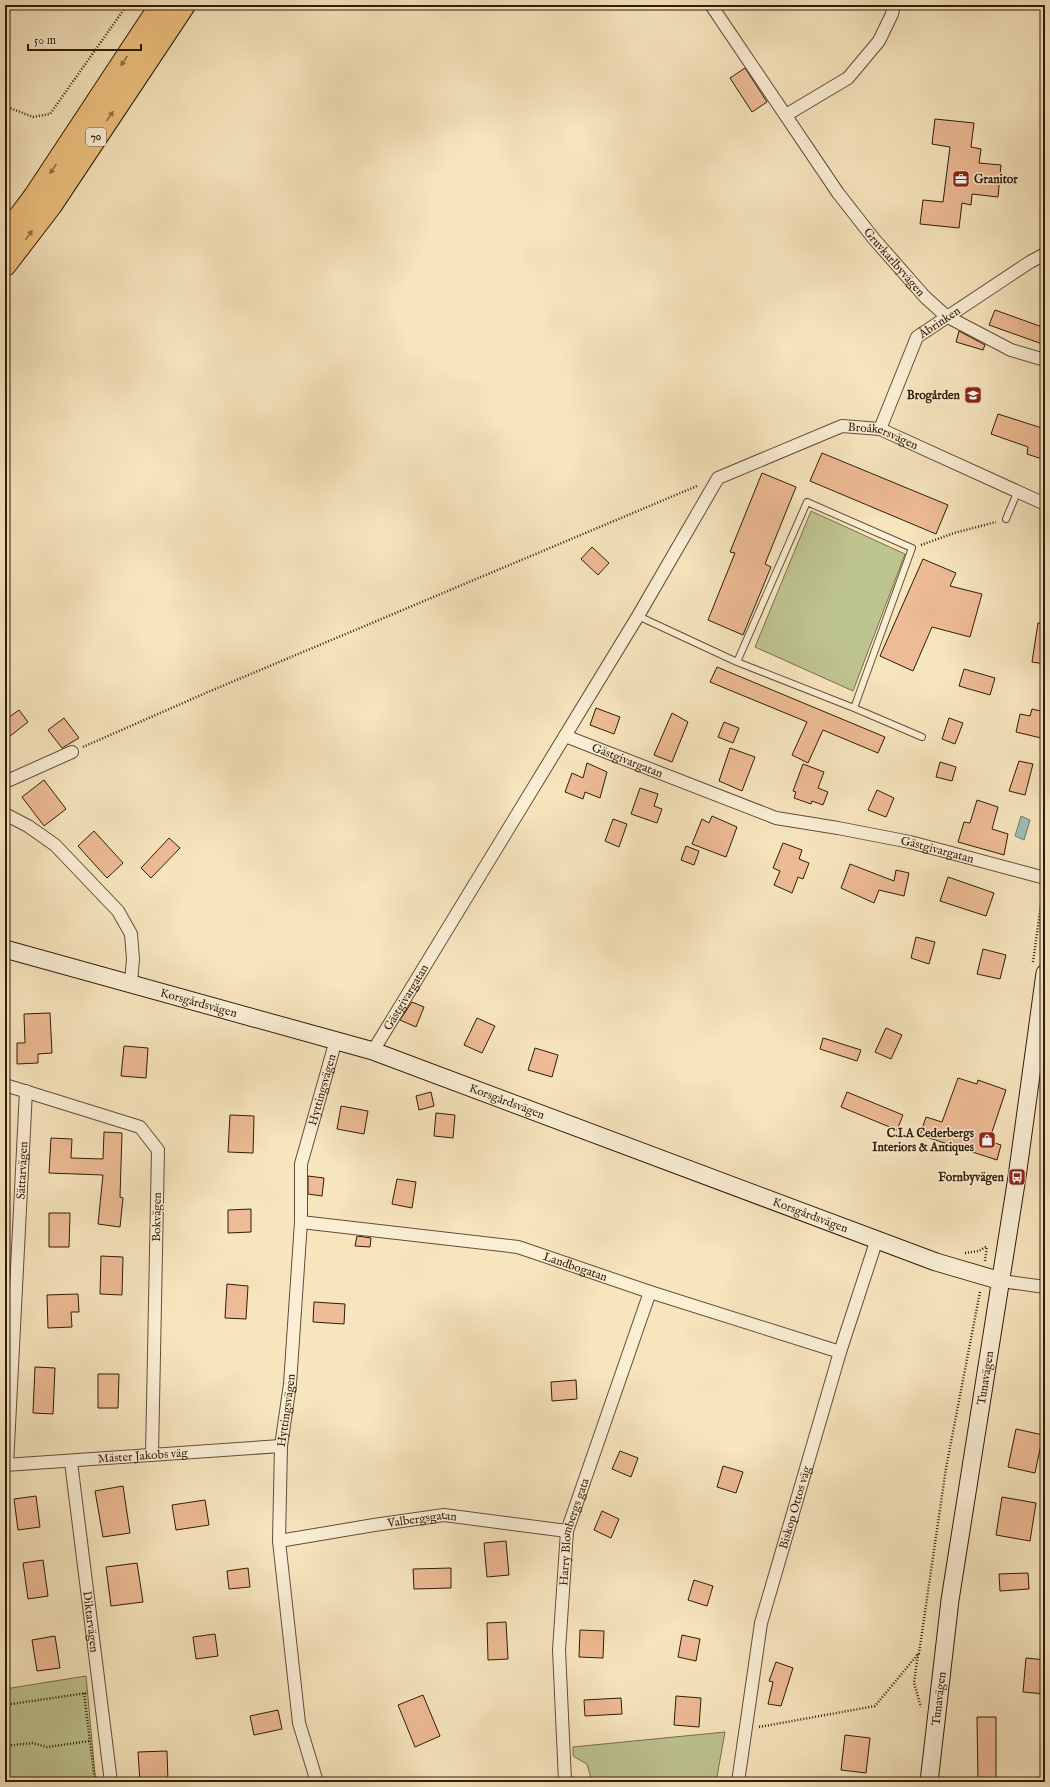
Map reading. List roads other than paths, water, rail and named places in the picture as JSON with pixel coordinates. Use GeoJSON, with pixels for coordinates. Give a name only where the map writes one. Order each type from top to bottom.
{"type":"FeatureCollection","features":[{"type":"Feature","properties":{"kind":"highway","name":"70"},"geometry":{"type":"LineString","coordinates":[[5,236],[35,196],[162,5]]}},
{"type":"Feature","properties":{"kind":"highway","name":"70"},"geometry":{"type":"LineString","coordinates":[[5,265],[51,205],[184,5]]}},
{"type":"Feature","properties":{"kind":"street","name":"Gruvkarlbyvägen"},"geometry":{"type":"LineString","coordinates":[[710,5],[838,193],[874,239],[925,297],[946,316],[1011,350],[1045,360]]}},
{"type":"Feature","properties":{"kind":"street"},"geometry":{"type":"LineString","coordinates":[[786,115],[848,78],[879,41],[892,14],[894,5]]}},
{"type":"Feature","properties":{"kind":"street","name":"Åbrinken"},"geometry":{"type":"LineString","coordinates":[[880,429],[917,337],[946,316],[1045,254]]}},
{"type":"Feature","properties":{"kind":"street","name":"Broåkersvägen"},"geometry":{"type":"LineString","coordinates":[[638,616],[718,478],[842,426],[880,429],[1017,493],[1045,504]]}},
{"type":"Feature","properties":{"kind":"street"},"geometry":{"type":"LineString","coordinates":[[565,736],[638,616]]}},
{"type":"Feature","properties":{"kind":"street","name":"Gästgivargatan"},"geometry":{"type":"LineString","coordinates":[[373,1051],[565,736],[776,818],[910,842],[1044,877]]}},
{"type":"Feature","properties":{"kind":"street"},"geometry":{"type":"LineString","coordinates":[[5,782],[72,752]]}},
{"type":"Feature","properties":{"kind":"street"},"geometry":{"type":"LineString","coordinates":[[5,814],[28,826],[55,845],[118,910],[131,934],[133,959],[131,983]]}},
{"type":"Feature","properties":{"kind":"street","name":"Korsgårdsvägen"},"geometry":{"type":"LineString","coordinates":[[5,949],[373,1051],[936,1262],[1001,1281]]}},
{"type":"Feature","properties":{"kind":"street","name":"Tunavägen"},"geometry":{"type":"LineString","coordinates":[[929,1782],[950,1600],[1017,1177],[1039,971]]}},
{"type":"Feature","properties":{"kind":"street","name":"Hyttingsvägen"},"geometry":{"type":"LineString","coordinates":[[317,1782],[299,1723],[279,1541],[281,1446],[290,1384],[301,1222],[301,1164],[336,1040]]}},
{"type":"Feature","properties":{"kind":"street","name":"Bokvägen"},"geometry":{"type":"LineString","coordinates":[[5,1086],[26,1091],[140,1127],[158,1150],[152,1455]]}},
{"type":"Feature","properties":{"kind":"street","name":"Sättarvägen"},"geometry":{"type":"LineString","coordinates":[[6,1465],[26,1091]]}},
{"type":"Feature","properties":{"kind":"street","name":"Landbogatan"},"geometry":{"type":"LineString","coordinates":[[301,1222],[518,1247],[650,1292],[840,1352]]}},
{"type":"Feature","properties":{"kind":"street","name":"Biskop Ottos väg"},"geometry":{"type":"LineString","coordinates":[[738,1782],[761,1623],[840,1352],[877,1239]]}},
{"type":"Feature","properties":{"kind":"street"},"geometry":{"type":"LineString","coordinates":[[1001,1281],[1045,1287]]}},
{"type":"Feature","properties":{"kind":"street","name":"Harry Blombergs gata"},"geometry":{"type":"LineString","coordinates":[[568,1782],[565,1781],[559,1650],[567,1531],[650,1292]]}},
{"type":"Feature","properties":{"kind":"street","name":"Mäster Jakobs väg"},"geometry":{"type":"LineString","coordinates":[[6,1465],[71,1462],[281,1446]]}},
{"type":"Feature","properties":{"kind":"street","name":"Diktarvägen"},"geometry":{"type":"LineString","coordinates":[[71,1462],[111,1782]]}},
{"type":"Feature","properties":{"kind":"street","name":"Valbergsgatan"},"geometry":{"type":"LineString","coordinates":[[279,1541],[444,1515],[567,1531]]}},
{"type":"Feature","properties":{"kind":"lane"},"geometry":{"type":"LineString","coordinates":[[1006,519],[1017,493]]}},
{"type":"Feature","properties":{"kind":"lane"},"geometry":{"type":"LineString","coordinates":[[737,662],[807,502],[912,548],[854,708]]}},
{"type":"Feature","properties":{"kind":"lane"},"geometry":{"type":"LineString","coordinates":[[638,616],[737,662],[854,708],[922,737]]}},
{"type":"Feature","properties":{"kind":"water"},"geometry":{"type":"Polygon","coordinates":[[[1021,816],[1030,820],[1024,840],[1015,836],[1021,816]]]}},
{"type":"Feature","properties":{"kind":"place","name":"Granitor"},"geometry":{"type":"Point","coordinates":[961,179]}},
{"type":"Feature","properties":{"kind":"place","name":"Brogården"},"geometry":{"type":"Point","coordinates":[973,395]}},
{"type":"Feature","properties":{"kind":"place","name":"C.I.A Cederbergs Interiors & Antiques"},"geometry":{"type":"Point","coordinates":[987,1140]}},
{"type":"Feature","properties":{"kind":"place","name":"Fornbyvägen"},"geometry":{"type":"Point","coordinates":[1017,1177]}}]}
